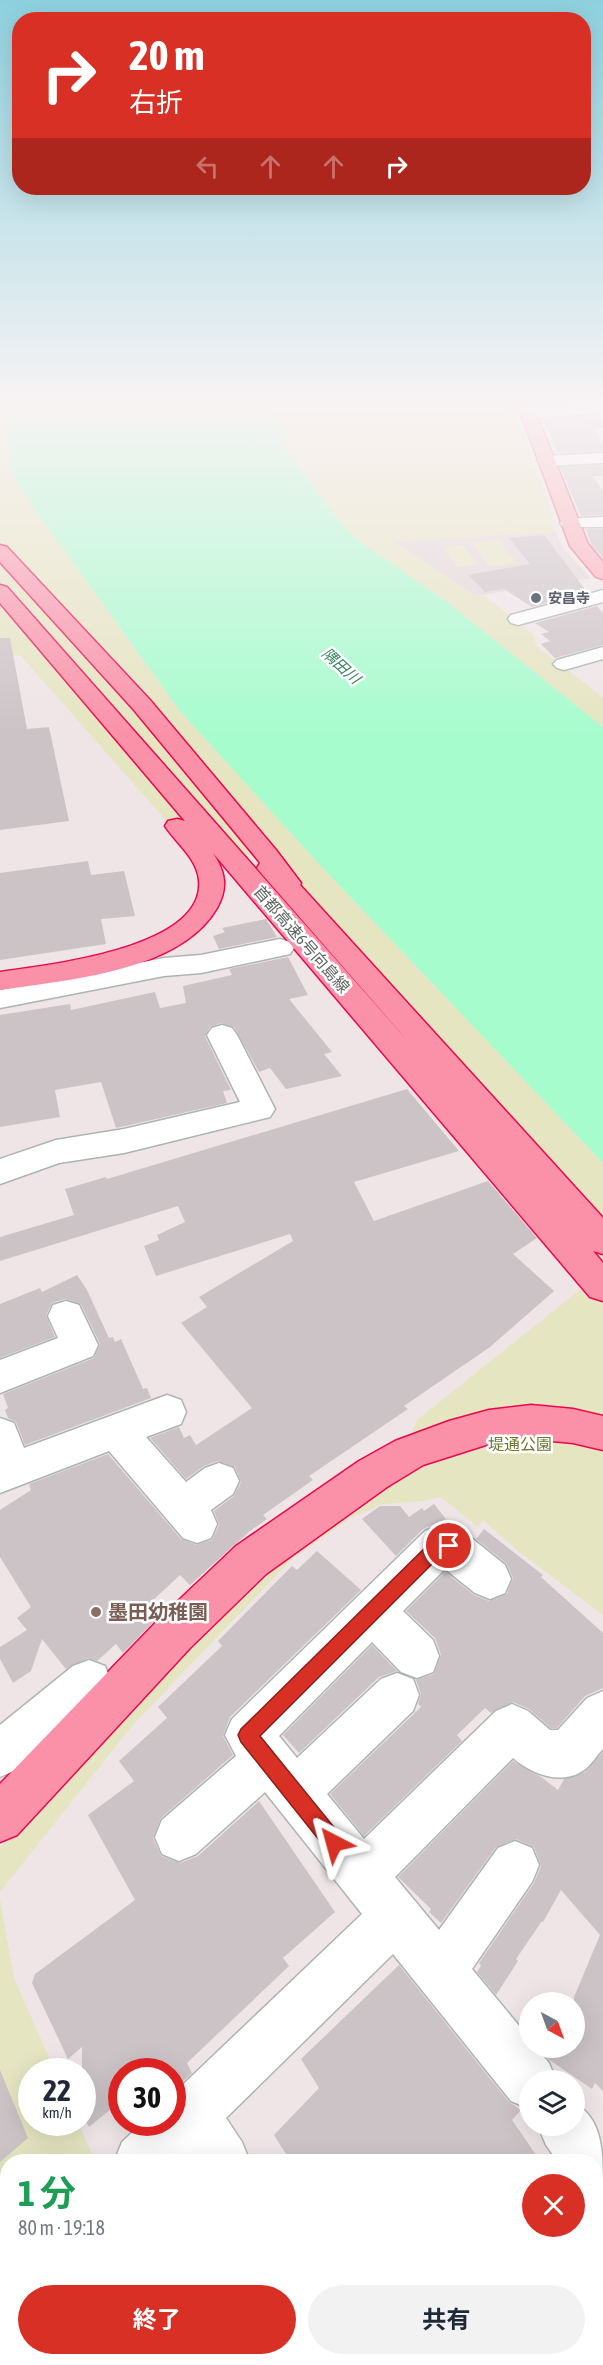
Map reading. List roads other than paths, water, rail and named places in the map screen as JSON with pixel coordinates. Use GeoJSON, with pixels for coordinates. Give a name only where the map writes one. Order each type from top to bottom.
{"type":"FeatureCollection","features":[{"type":"Feature","properties":{"kind":"highway"},"geometry":{"type":"LineString","coordinates":[[0,552],[142,705],[267,855],[309,912]]}},
{"type":"Feature","properties":{"kind":"highway","name":"首都高速6号向島線"},"geometry":{"type":"LineString","coordinates":[[0,564],[603,1241]]}},
{"type":"Feature","properties":{"kind":"highway","name":"首都高速6号向島線"},"geometry":{"type":"LineString","coordinates":[[0,591],[603,1287]]}},
{"type":"Feature","properties":{"kind":"highway"},"geometry":{"type":"LineString","coordinates":[[0,607],[50,672],[202,857],[212,876],[211,893],[206,908],[191,926],[146,952],[107,962],[0,981]]}},
{"type":"Feature","properties":{"kind":"highway"},"geometry":{"type":"LineString","coordinates":[[508,1135],[554,1169],[603,1220]]}},
{"type":"Feature","properties":{"kind":"highway"},"geometry":{"type":"LineString","coordinates":[[0,1818],[175,1633],[251,1560],[373,1474],[409,1453],[449,1438],[489,1427],[531,1422],[573,1426],[603,1433]]}},
{"type":"Feature","properties":{"kind":"main road"},"geometry":{"type":"LineString","coordinates":[[565,512],[579,546],[603,573]]}},
{"type":"Feature","properties":{"kind":"street"},"geometry":{"type":"LineString","coordinates":[[569,523],[603,522]]}},
{"type":"Feature","properties":{"kind":"street"},"geometry":{"type":"LineString","coordinates":[[518,619],[603,596]]}},
{"type":"Feature","properties":{"kind":"street"},"geometry":{"type":"LineString","coordinates":[[564,664],[599,656]]}},
{"type":"Feature","properties":{"kind":"street"},"geometry":{"type":"LineString","coordinates":[[0,999],[164,967],[201,964],[280,948]]}},
{"type":"Feature","properties":{"kind":"street"},"geometry":{"type":"LineString","coordinates":[[0,1172],[56,1152],[124,1141],[260,1109],[222,1035]]}},
{"type":"Feature","properties":{"kind":"street"},"geometry":{"type":"LineString","coordinates":[[0,1377],[80,1345],[66,1316]]}},
{"type":"Feature","properties":{"kind":"street"},"geometry":{"type":"LineString","coordinates":[[0,1435],[6,1473],[167,1412]]}},
{"type":"Feature","properties":{"kind":"street"},"geometry":{"type":"LineString","coordinates":[[116,1431],[190,1516],[219,1480]]}},
{"type":"Feature","properties":{"kind":"street"},"geometry":{"type":"LineString","coordinates":[[489,1579],[449,1546],[440,1545],[248,1735],[394,1918],[520,2070]]}},
{"type":"Feature","properties":{"kind":"street"},"geometry":{"type":"LineString","coordinates":[[374,1612],[417,1656]]}},
{"type":"Feature","properties":{"kind":"street"},"geometry":{"type":"LineString","coordinates":[[0,1754],[89,1682]]}},
{"type":"Feature","properties":{"kind":"street"},"geometry":{"type":"LineString","coordinates":[[179,1837],[280,1776],[397,1695]]}},
{"type":"Feature","properties":{"kind":"street"},"geometry":{"type":"LineString","coordinates":[[361,1876],[512,1727],[541,1752],[568,1754],[603,1714]]}},
{"type":"Feature","properties":{"kind":"street"},"geometry":{"type":"LineString","coordinates":[[439,1972],[515,1865]]}},
{"type":"Feature","properties":{"kind":"street"},"geometry":{"type":"LineString","coordinates":[[151,2154],[394,1918]]}},
{"type":"Feature","properties":{"kind":"street"},"geometry":{"type":"LineString","coordinates":[[192,2115],[217,2154]]}},
{"type":"Feature","properties":{"kind":"water","name":"隅田川"},"geometry":{"type":"Polygon","coordinates":[[[37,512],[333,512],[359,541],[447,602],[603,727],[603,1163],[320,865],[180,711],[37,512]]]}},
{"type":"Feature","properties":{"kind":"place","name":"安昌寺"},"geometry":{"type":"Point","coordinates":[536,598]}},
{"type":"Feature","properties":{"kind":"place","name":"墨田幼稚園"},"geometry":{"type":"Point","coordinates":[96,1612]}},
{"type":"Feature","properties":{"kind":"park label","name":"堤通公園"},"geometry":{"type":"Point","coordinates":[520,1444]}}]}
